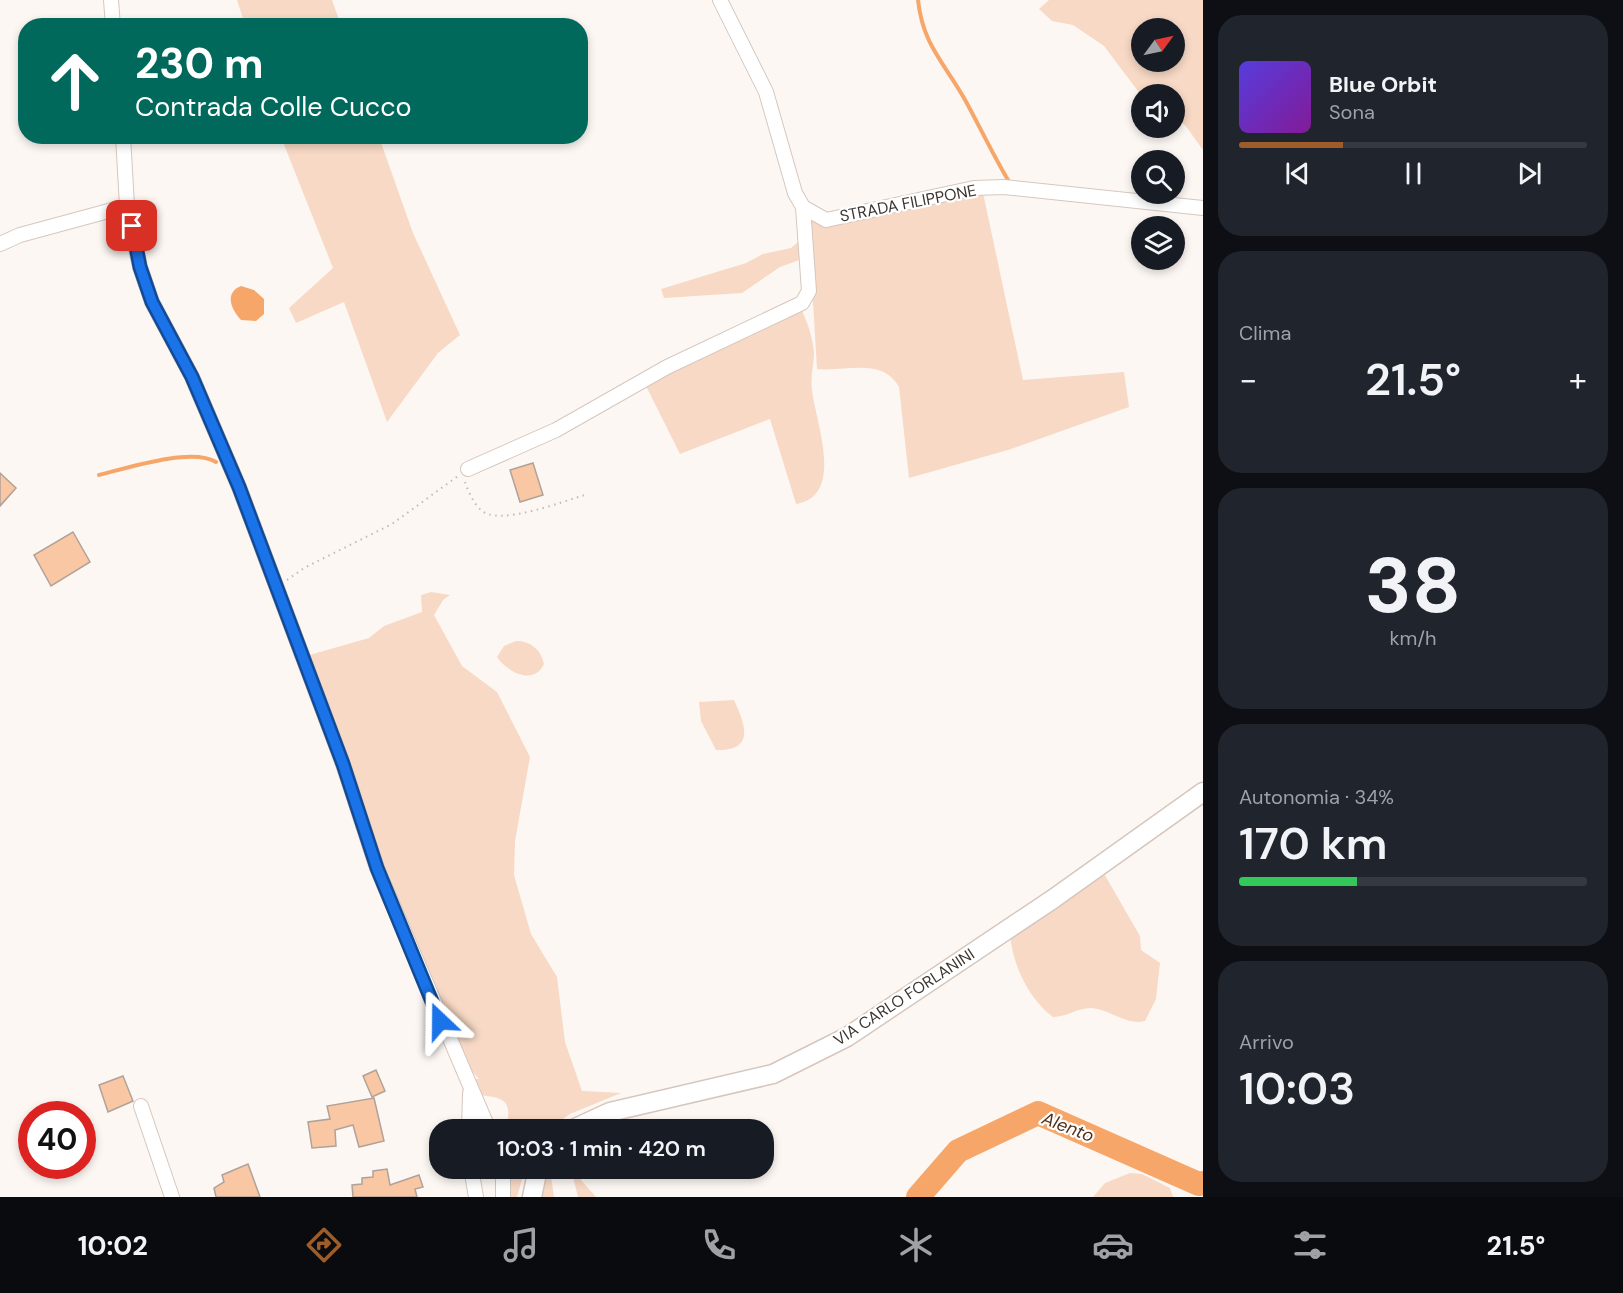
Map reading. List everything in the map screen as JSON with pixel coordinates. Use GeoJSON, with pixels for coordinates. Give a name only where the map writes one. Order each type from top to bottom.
{"type":"FeatureCollection","features":[{"type":"Feature","properties":{"kind":"main road","name":"VIA CARLO FORLANINI"},"geometry":{"type":"LineString","coordinates":[[595,1119],[610,1112],[773,1074],[847,1037],[1053,899],[1203,792]]}},
{"type":"Feature","properties":{"kind":"main road"},"geometry":{"type":"LineString","coordinates":[[532,1197],[536,1179]]}},
{"type":"Feature","properties":{"kind":"street"},"geometry":{"type":"LineString","coordinates":[[111,0],[112,18]]}},
{"type":"Feature","properties":{"kind":"street"},"geometry":{"type":"LineString","coordinates":[[468,470],[556,430],[667,367],[802,303],[809,291],[803,207],[795,193],[766,92],[720,0]]}},
{"type":"Feature","properties":{"kind":"street"},"geometry":{"type":"LineString","coordinates":[[123,144],[127,206],[140,267],[152,302],[192,377],[239,487],[343,764],[377,868],[484,1119]]}},
{"type":"Feature","properties":{"kind":"street","name":"STRADA FILIPPONE"},"geometry":{"type":"LineString","coordinates":[[803,207],[826,220],[974,188],[1004,188],[1203,208]]}},
{"type":"Feature","properties":{"kind":"street"},"geometry":{"type":"LineString","coordinates":[[0,244],[20,236],[127,206]]}},
{"type":"Feature","properties":{"kind":"street"},"geometry":{"type":"LineString","coordinates":[[470,1119],[471,1088]]}},
{"type":"Feature","properties":{"kind":"street"},"geometry":{"type":"LineString","coordinates":[[141,1106],[172,1197]]}},
{"type":"Feature","properties":{"kind":"street"},"geometry":{"type":"LineString","coordinates":[[473,1179],[476,1197]]}},
{"type":"Feature","properties":{"kind":"street"},"geometry":{"type":"LineString","coordinates":[[503,1179],[503,1197]]}},
{"type":"Feature","properties":{"kind":"path"},"geometry":{"type":"LineString","coordinates":[[275,585],[392,524],[462,474],[481,511],[490,515],[507,516],[585,495]]}},
{"type":"Feature","properties":{"kind":"shaded area"},"geometry":{"type":"Polygon","coordinates":[[[237,0],[332,0],[338,18],[243,18],[237,0]]]}},
{"type":"Feature","properties":{"kind":"shaded area"},"geometry":{"type":"Polygon","coordinates":[[[1049,0],[1203,0],[1203,150],[1185,125],[1185,84],[1133,84],[1104,46],[1073,25],[1052,21],[1039,9],[1049,0]]]}},
{"type":"Feature","properties":{"kind":"shaded area"},"geometry":{"type":"Polygon","coordinates":[[[284,144],[381,144],[413,233],[460,335],[438,353],[387,422],[344,302],[296,323],[289,308],[333,268],[284,144]]]}},
{"type":"Feature","properties":{"kind":"shaded area"},"geometry":{"type":"Polygon","coordinates":[[[983,193],[1023,380],[1124,372],[1129,407],[1008,450],[909,478],[899,387],[892,378],[873,369],[817,369],[808,219],[822,221],[947,196],[983,193]]]}},
{"type":"Feature","properties":{"kind":"shaded area"},"geometry":{"type":"Polygon","coordinates":[[[798,242],[802,259],[780,267],[742,293],[664,298],[661,289],[746,263],[763,254],[791,248],[798,242]]]}},
{"type":"Feature","properties":{"kind":"shaded area"},"geometry":{"type":"Polygon","coordinates":[[[241,286],[254,290],[264,299],[264,314],[256,321],[241,320],[234,311],[231,302],[232,293],[241,286]]]}},
{"type":"Feature","properties":{"kind":"shaded area"},"geometry":{"type":"Polygon","coordinates":[[[801,308],[813,347],[812,385],[824,455],[824,472],[820,487],[811,498],[796,504],[770,419],[680,454],[645,384],[801,308]]]}},
{"type":"Feature","properties":{"kind":"shaded area"},"geometry":{"type":"Polygon","coordinates":[[[431,592],[450,595],[443,600],[434,615],[462,666],[497,692],[530,757],[515,841],[514,875],[531,934],[557,977],[565,1042],[582,1091],[621,1093],[563,1119],[507,1119],[508,1107],[502,1100],[480,1095],[472,1079],[479,1079],[467,1066],[385,874],[306,656],[369,638],[384,626],[422,612],[421,595],[431,592]]]}},
{"type":"Feature","properties":{"kind":"shaded area"},"geometry":{"type":"Polygon","coordinates":[[[516,641],[526,642],[538,650],[544,664],[540,671],[534,674],[521,674],[501,663],[497,657],[504,646],[516,641]]]}},
{"type":"Feature","properties":{"kind":"shaded area"},"geometry":{"type":"Polygon","coordinates":[[[734,700],[744,727],[742,741],[729,749],[716,750],[701,721],[699,702],[734,700]]]}},
{"type":"Feature","properties":{"kind":"shaded area"},"geometry":{"type":"Polygon","coordinates":[[[1103,872],[1140,936],[1141,950],[1160,963],[1156,999],[1145,1021],[1133,1021],[1091,1008],[1053,1017],[1029,990],[1014,957],[1010,933],[1103,872]]]}},
{"type":"Feature","properties":{"kind":"shaded area"},"geometry":{"type":"Polygon","coordinates":[[[1130,1173],[1142,1174],[1170,1188],[1173,1197],[1093,1197],[1105,1183],[1130,1173]]]}},
{"type":"Feature","properties":{"kind":"shaded area"},"geometry":{"type":"Polygon","coordinates":[[[507,1179],[522,1179],[517,1197],[507,1197],[507,1179]]]}},
{"type":"Feature","properties":{"kind":"shaded area"},"geometry":{"type":"Polygon","coordinates":[[[538,1179],[551,1179],[554,1197],[533,1197],[538,1179]]]}},
{"type":"Feature","properties":{"kind":"shaded area"},"geometry":{"type":"Polygon","coordinates":[[[574,1179],[581,1179],[596,1197],[578,1197],[574,1179]]]}},
{"type":"Feature","properties":{"kind":"building"},"geometry":{"type":"Polygon","coordinates":[[[533,463],[543,495],[520,502],[510,470],[533,463]]]}},
{"type":"Feature","properties":{"kind":"building"},"geometry":{"type":"Polygon","coordinates":[[[0,473],[16,488],[0,506],[0,473]]]}},
{"type":"Feature","properties":{"kind":"building"},"geometry":{"type":"Polygon","coordinates":[[[73,532],[90,562],[51,586],[34,555],[73,532]]]}},
{"type":"Feature","properties":{"kind":"building"},"geometry":{"type":"Polygon","coordinates":[[[376,1070],[385,1091],[372,1097],[363,1076],[376,1070]]]}},
{"type":"Feature","properties":{"kind":"building"},"geometry":{"type":"Polygon","coordinates":[[[123,1076],[133,1101],[108,1112],[99,1085],[123,1076]]]}},
{"type":"Feature","properties":{"kind":"building"},"geometry":{"type":"Polygon","coordinates":[[[374,1098],[384,1141],[359,1147],[353,1125],[335,1130],[336,1146],[312,1148],[308,1122],[330,1119],[327,1106],[374,1098]]]}},
{"type":"Feature","properties":{"kind":"building"},"geometry":{"type":"Polygon","coordinates":[[[248,1164],[260,1197],[216,1197],[214,1188],[224,1182],[222,1175],[248,1164]]]}},
{"type":"Feature","properties":{"kind":"building"},"geometry":{"type":"Polygon","coordinates":[[[387,1169],[390,1185],[419,1175],[423,1187],[415,1189],[417,1197],[353,1197],[352,1185],[362,1184],[362,1178],[373,1177],[373,1171],[387,1169]]]}},
{"type":"Feature","properties":{"kind":"waterway"},"geometry":{"type":"LineString","coordinates":[[918,0],[929,41],[964,98],[1008,180]]}},
{"type":"Feature","properties":{"kind":"waterway"},"geometry":{"type":"LineString","coordinates":[[99,475],[176,458],[205,458],[216,462]]}},
{"type":"Feature","properties":{"kind":"waterway","name":"Alento"},"geometry":{"type":"LineString","coordinates":[[918,1197],[958,1151],[1038,1113],[1199,1184],[1203,1183]]}},
{"type":"Feature","properties":{"kind":"route"},"geometry":{"type":"LineString","coordinates":[[132,226],[140,267],[152,302],[192,377],[239,487],[343,764],[377,868],[440,1021]]}}]}
